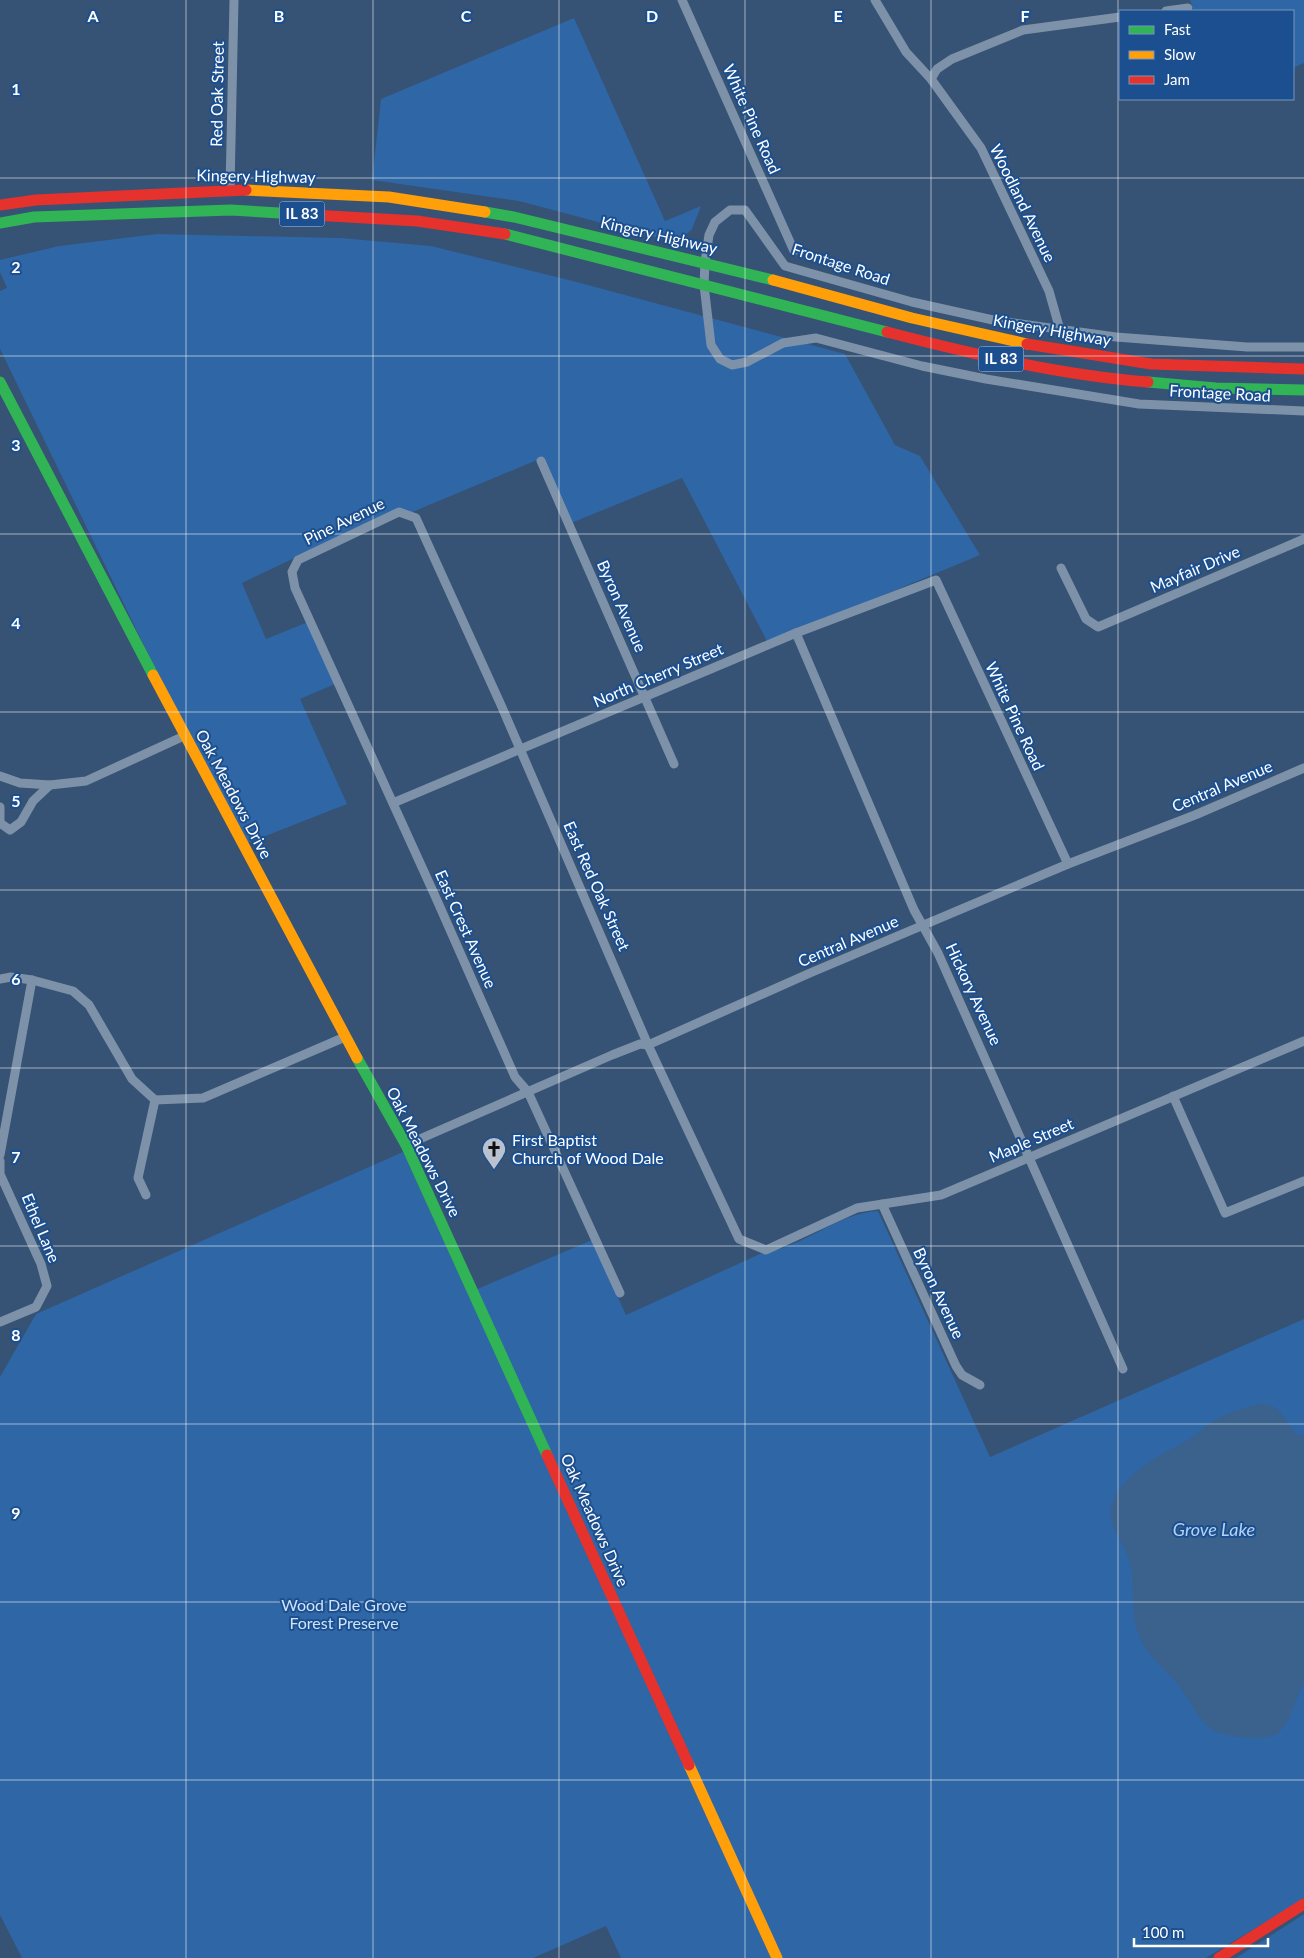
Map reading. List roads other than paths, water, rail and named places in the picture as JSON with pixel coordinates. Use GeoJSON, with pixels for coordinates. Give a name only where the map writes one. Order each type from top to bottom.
{"type":"FeatureCollection","features":[{"type":"Feature","properties":{"kind":"main road","name":"Kingery Highway"},"geometry":{"type":"LineString","coordinates":[[0,205],[36,200],[230,189],[390,197],[514,217],[705,262],[912,318],[1036,346],[1151,364],[1304,369]]}},
{"type":"Feature","properties":{"kind":"main road","name":"IL 83"},"geometry":{"type":"LineString","coordinates":[[0,224],[34,217],[232,210],[417,221],[517,236],[959,351],[1066,372],[1132,381],[1216,388],[1304,390]]}},
{"type":"Feature","properties":{"kind":"main road","name":"Oak Meadows Drive"},"geometry":{"type":"LineString","coordinates":[[0,382],[184,736],[345,1037],[406,1145],[777,1958]]}},
{"type":"Feature","properties":{"kind":"main road"},"geometry":{"type":"LineString","coordinates":[[1219,1958],[1304,1904]]}},
{"type":"Feature","properties":{"kind":"street","name":"Red Oak Street"},"geometry":{"type":"LineString","coordinates":[[230,189],[234,0]]}},
{"type":"Feature","properties":{"kind":"street","name":"White Pine Road"},"geometry":{"type":"LineString","coordinates":[[682,0],[794,251]]}},
{"type":"Feature","properties":{"kind":"street","name":"Woodland Avenue"},"geometry":{"type":"LineString","coordinates":[[875,0],[906,52],[931,79],[987,158],[1049,291],[1060,330]]}},
{"type":"Feature","properties":{"kind":"street"},"geometry":{"type":"LineString","coordinates":[[1173,10],[1188,8]]}},
{"type":"Feature","properties":{"kind":"street"},"geometry":{"type":"LineString","coordinates":[[931,79],[937,69],[952,59],[1023,30],[1119,17]]}},
{"type":"Feature","properties":{"kind":"street","name":"Frontage Road"},"geometry":{"type":"LineString","coordinates":[[1304,347],[1247,347],[1116,338],[993,320],[912,302],[785,266],[745,210],[730,210],[715,222],[709,235],[704,285],[710,345],[720,359],[732,365],[747,362],[783,343],[816,338],[922,366],[986,379],[1139,404],[1304,411]]}},
{"type":"Feature","properties":{"kind":"street","name":"Byron Avenue"},"geometry":{"type":"LineString","coordinates":[[541,461],[674,764]]}},
{"type":"Feature","properties":{"kind":"street","name":"Pine Avenue"},"geometry":{"type":"LineString","coordinates":[[292,572],[298,560],[399,512],[416,518]]}},
{"type":"Feature","properties":{"kind":"street","name":"East Red Oak Street"},"geometry":{"type":"LineString","coordinates":[[416,518],[520,750],[648,1045],[739,1239],[766,1250]]}},
{"type":"Feature","properties":{"kind":"street","name":"Mayfair Drive"},"geometry":{"type":"LineString","coordinates":[[1061,568],[1086,619],[1098,627],[1304,539]]}},
{"type":"Feature","properties":{"kind":"street","name":"East Crest Avenue"},"geometry":{"type":"LineString","coordinates":[[292,572],[295,588],[340,690],[394,803],[515,1077],[528,1092],[620,1293]]}},
{"type":"Feature","properties":{"kind":"street","name":"White Pine Road"},"geometry":{"type":"LineString","coordinates":[[936,580],[1068,864]]}},
{"type":"Feature","properties":{"kind":"street","name":"North Cherry Street"},"geometry":{"type":"LineString","coordinates":[[394,803],[796,633],[936,580]]}},
{"type":"Feature","properties":{"kind":"street","name":"Hickory Avenue"},"geometry":{"type":"LineString","coordinates":[[796,633],[914,910],[924,925],[1031,1157],[1123,1369]]}},
{"type":"Feature","properties":{"kind":"street"},"geometry":{"type":"LineString","coordinates":[[0,776],[20,783],[50,785],[86,781],[184,736]]}},
{"type":"Feature","properties":{"kind":"street","name":"Central Avenue"},"geometry":{"type":"LineString","coordinates":[[406,1145],[612,1055],[640,1044],[648,1045],[1068,864],[1195,815],[1304,768]]}},
{"type":"Feature","properties":{"kind":"street"},"geometry":{"type":"LineString","coordinates":[[0,807],[0,823],[10,830],[21,822],[33,801],[50,785]]}},
{"type":"Feature","properties":{"kind":"street"},"geometry":{"type":"LineString","coordinates":[[0,979],[11,977],[32,980],[73,991],[89,1005],[132,1079],[155,1100],[203,1098],[345,1037]]}},
{"type":"Feature","properties":{"kind":"street"},"geometry":{"type":"LineString","coordinates":[[0,1155],[32,980]]}},
{"type":"Feature","properties":{"kind":"street","name":"Maple Street"},"geometry":{"type":"LineString","coordinates":[[766,1250],[857,1208],[941,1195],[1304,1041]]}},
{"type":"Feature","properties":{"kind":"street"},"geometry":{"type":"LineString","coordinates":[[1173,1096],[1225,1213],[1304,1180]]}},
{"type":"Feature","properties":{"kind":"street"},"geometry":{"type":"LineString","coordinates":[[146,1195],[138,1178],[155,1100]]}},
{"type":"Feature","properties":{"kind":"street","name":"Ethel Lane"},"geometry":{"type":"LineString","coordinates":[[0,1161],[0,1174],[41,1264],[46,1286],[36,1307],[0,1322]]}},
{"type":"Feature","properties":{"kind":"street","name":"Byron Avenue"},"geometry":{"type":"LineString","coordinates":[[882,1204],[956,1366],[962,1374],[980,1385]]}},
{"type":"Feature","properties":{"kind":"water","name":"Grove Lake"},"geometry":{"type":"Polygon","coordinates":[[[1260,1404],[1276,1408],[1292,1429],[1304,1436],[1304,1682],[1290,1716],[1279,1732],[1265,1737],[1244,1738],[1224,1734],[1205,1724],[1176,1681],[1147,1650],[1139,1635],[1134,1617],[1130,1563],[1115,1530],[1111,1513],[1112,1503],[1117,1493],[1138,1470],[1187,1441],[1216,1419],[1234,1411],[1260,1404]]]}},
{"type":"Feature","properties":{"kind":"place","name":"First Baptist Church of Wood Dale"},"geometry":{"type":"Point","coordinates":[494,1170]}},
{"type":"Feature","properties":{"kind":"park label","name":"Wood Dale Grove Forest Preserve"},"geometry":{"type":"Point","coordinates":[344,1614]}}]}
